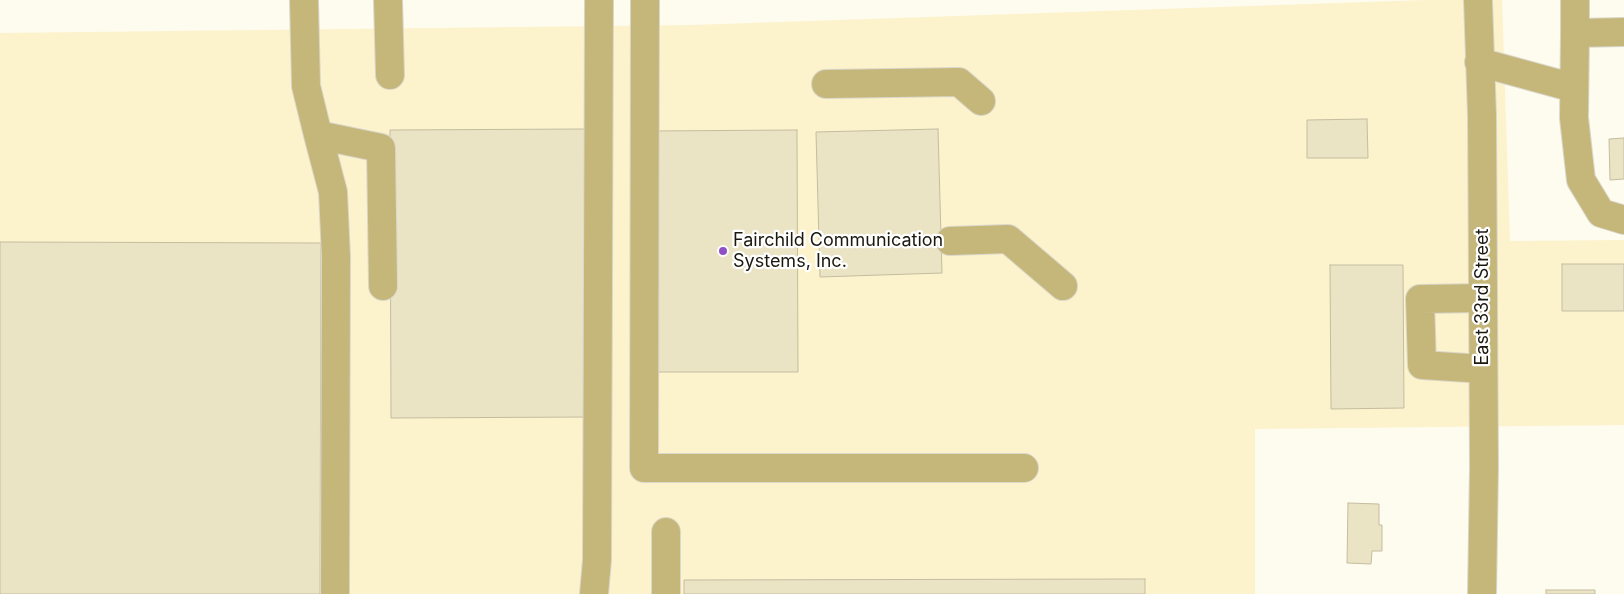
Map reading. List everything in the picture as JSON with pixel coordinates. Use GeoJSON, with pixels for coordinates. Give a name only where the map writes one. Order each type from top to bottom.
{"type":"FeatureCollection","features":[{"type":"Feature","properties":{"kind":"street"},"geometry":{"type":"LineString","coordinates":[[304,0],[306,86],[333,192],[336,257],[335,594]]}},
{"type":"Feature","properties":{"kind":"street"},"geometry":{"type":"LineString","coordinates":[[388,0],[390,76]]}},
{"type":"Feature","properties":{"kind":"street"},"geometry":{"type":"LineString","coordinates":[[594,594],[597,560],[599,0]]}},
{"type":"Feature","properties":{"kind":"street"},"geometry":{"type":"LineString","coordinates":[[645,0],[644,468],[1024,468]]}},
{"type":"Feature","properties":{"kind":"street","name":"East 33rd Street"},"geometry":{"type":"LineString","coordinates":[[1478,0],[1482,116],[1482,594]]}},
{"type":"Feature","properties":{"kind":"street"},"geometry":{"type":"LineString","coordinates":[[1575,0],[1574,118],[1581,180],[1601,213],[1624,220]]}},
{"type":"Feature","properties":{"kind":"street"},"geometry":{"type":"LineString","coordinates":[[1575,33],[1624,32]]}},
{"type":"Feature","properties":{"kind":"street"},"geometry":{"type":"LineString","coordinates":[[1479,62],[1574,88]]}},
{"type":"Feature","properties":{"kind":"street"},"geometry":{"type":"LineString","coordinates":[[826,84],[960,82],[981,101]]}},
{"type":"Feature","properties":{"kind":"street"},"geometry":{"type":"LineString","coordinates":[[318,134],[381,148],[382,286]]}},
{"type":"Feature","properties":{"kind":"street"},"geometry":{"type":"LineString","coordinates":[[950,241],[1008,239],[1063,286]]}},
{"type":"Feature","properties":{"kind":"street"},"geometry":{"type":"LineString","coordinates":[[1483,298],[1420,300],[1422,365],[1483,369]]}},
{"type":"Feature","properties":{"kind":"street"},"geometry":{"type":"LineString","coordinates":[[666,532],[666,594]]}},
{"type":"Feature","properties":{"kind":"shaded area"},"geometry":{"type":"Polygon","coordinates":[[[1426,0],[1502,0],[1510,241],[1624,240],[1624,425],[1255,429],[1255,594],[0,594],[0,33],[692,25],[1426,0]]]}},
{"type":"Feature","properties":{"kind":"building"},"geometry":{"type":"Polygon","coordinates":[[[1367,119],[1368,158],[1307,158],[1307,120],[1367,119]]]}},
{"type":"Feature","properties":{"kind":"building"},"geometry":{"type":"Polygon","coordinates":[[[587,129],[588,417],[391,418],[390,130],[587,129]]]}},
{"type":"Feature","properties":{"kind":"building"},"geometry":{"type":"Polygon","coordinates":[[[938,129],[942,273],[820,277],[816,132],[938,129]]]}},
{"type":"Feature","properties":{"kind":"building","name":"Fairchild Communication Systems, Inc."},"geometry":{"type":"Polygon","coordinates":[[[797,130],[798,372],[650,372],[649,131],[797,130]]]}},
{"type":"Feature","properties":{"kind":"building"},"geometry":{"type":"Polygon","coordinates":[[[1624,138],[1624,179],[1610,180],[1609,139],[1624,138]]]}},
{"type":"Feature","properties":{"kind":"building"},"geometry":{"type":"Polygon","coordinates":[[[0,242],[321,243],[320,594],[0,594],[0,242]]]}},
{"type":"Feature","properties":{"kind":"building"},"geometry":{"type":"Polygon","coordinates":[[[1562,264],[1624,264],[1624,311],[1562,311],[1562,264]]]}},
{"type":"Feature","properties":{"kind":"building"},"geometry":{"type":"Polygon","coordinates":[[[1330,265],[1403,265],[1404,408],[1331,409],[1330,265]]]}},
{"type":"Feature","properties":{"kind":"building"},"geometry":{"type":"Polygon","coordinates":[[[1348,503],[1379,504],[1379,525],[1382,525],[1382,551],[1372,551],[1371,564],[1347,563],[1348,503]]]}},
{"type":"Feature","properties":{"kind":"building"},"geometry":{"type":"Polygon","coordinates":[[[1145,579],[1145,594],[684,594],[684,580],[1145,579]]]}},
{"type":"Feature","properties":{"kind":"building"},"geometry":{"type":"Polygon","coordinates":[[[1546,590],[1595,590],[1595,594],[1546,594],[1546,590]]]}},
{"type":"Feature","properties":{"kind":"place","name":"Fairchild Communication Systems, Inc."},"geometry":{"type":"Point","coordinates":[723,251]}}]}
